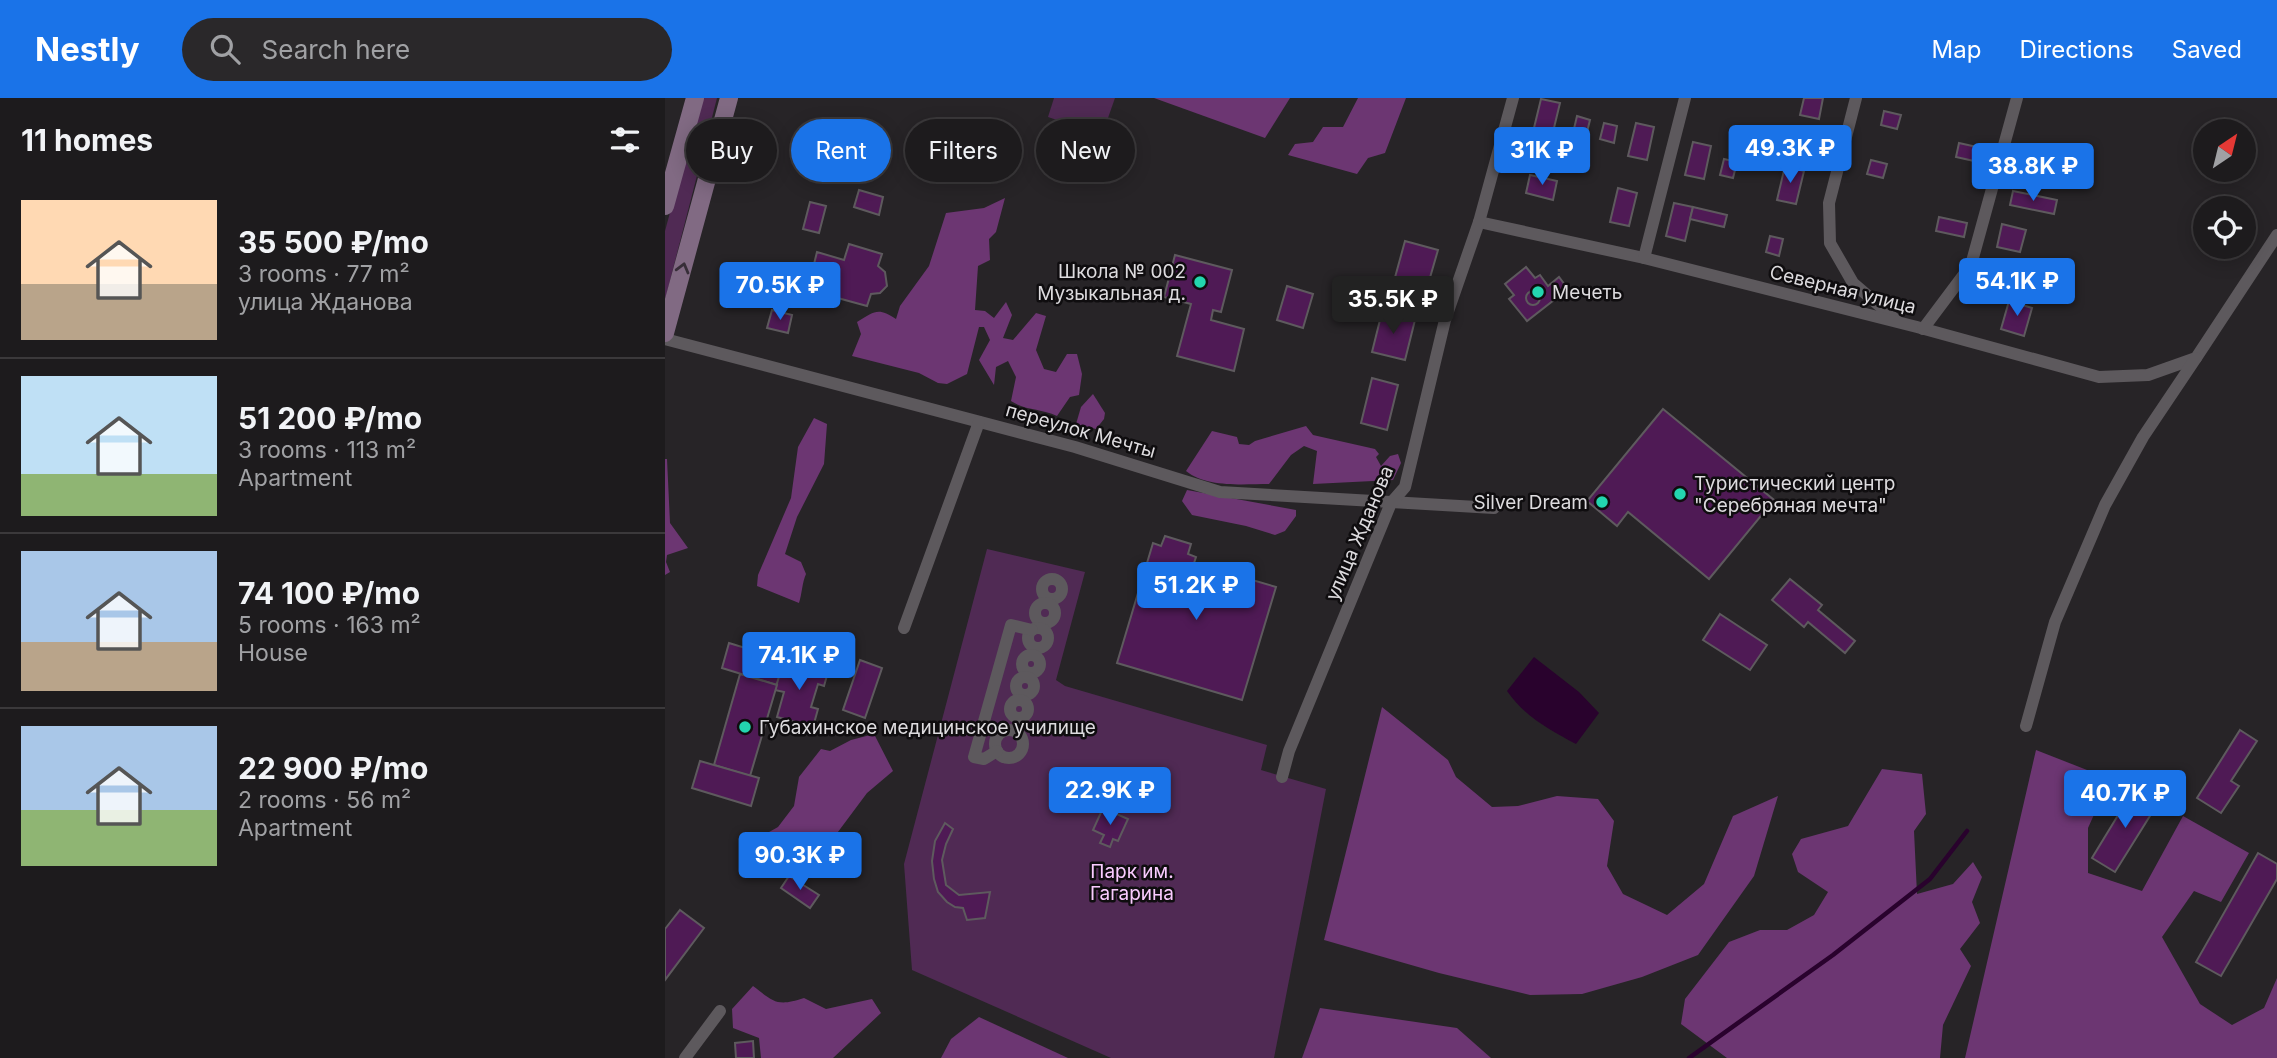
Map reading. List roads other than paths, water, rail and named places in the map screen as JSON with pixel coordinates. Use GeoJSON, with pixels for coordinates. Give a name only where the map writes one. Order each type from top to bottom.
{"type":"FeatureCollection","features":[{"type":"Feature","properties":{"kind":"main road"},"geometry":{"type":"LineString","coordinates":[[665,206],[695,98]]}},
{"type":"Feature","properties":{"kind":"main road"},"geometry":{"type":"LineString","coordinates":[[665,333],[729,98]]}},
{"type":"Feature","properties":{"kind":"street","name":"улица Жданова"},"geometry":{"type":"LineString","coordinates":[[1282,776],[1289,751],[1391,503],[1405,487],[1444,320],[1479,222],[1513,98]]}},
{"type":"Feature","properties":{"kind":"street"},"geometry":{"type":"LineString","coordinates":[[1644,258],[1685,98]]}},
{"type":"Feature","properties":{"kind":"street"},"geometry":{"type":"LineString","coordinates":[[1856,98],[1829,203],[1830,243],[1853,284],[1900,324]]}},
{"type":"Feature","properties":{"kind":"street"},"geometry":{"type":"LineString","coordinates":[[1923,329],[1971,265],[2017,98]]}},
{"type":"Feature","properties":{"kind":"street","name":"Северная улица"},"geometry":{"type":"LineString","coordinates":[[1479,222],[1644,258],[2099,377],[2148,375],[2196,358]]}},
{"type":"Feature","properties":{"kind":"street"},"geometry":{"type":"LineString","coordinates":[[2026,726],[2055,622],[2105,505],[2143,437],[2277,235]]}},
{"type":"Feature","properties":{"kind":"street","name":"переулок Мечты"},"geometry":{"type":"LineString","coordinates":[[665,339],[1075,447],[1220,492],[1494,508]]}},
{"type":"Feature","properties":{"kind":"street"},"geometry":{"type":"LineString","coordinates":[[904,628],[979,422]]}},
{"type":"Feature","properties":{"kind":"street"},"geometry":{"type":"LineString","coordinates":[[1015,724],[1022,737],[1021,753],[1011,758],[1000,755],[995,746],[998,735],[1024,717],[1028,710],[1022,697],[1033,690],[1034,682],[1028,675],[1037,671],[1041,664],[1028,638],[1039,627],[1051,621],[1056,613],[1049,600],[1058,597],[1062,589],[1055,579],[1058,565]]}},
{"type":"Feature","properties":{"kind":"street"},"geometry":{"type":"LineString","coordinates":[[997,751],[985,760],[974,757],[1011,625],[1039,627]]}},
{"type":"Feature","properties":{"kind":"street"},"geometry":{"type":"LineString","coordinates":[[685,1058],[720,1011]]}},
{"type":"Feature","properties":{"kind":"waterway"},"geometry":{"type":"LineString","coordinates":[[1689,1058],[1833,955],[1930,879],[1967,831]]}},
{"type":"Feature","properties":{"kind":"place","name":"Школа № 002 Музыкальная д."},"geometry":{"type":"Point","coordinates":[1200,282]}},
{"type":"Feature","properties":{"kind":"place","name":"Мечеть"},"geometry":{"type":"Point","coordinates":[1538,292]}},
{"type":"Feature","properties":{"kind":"place","name":"Туристический центр \"Серебряная мечта\""},"geometry":{"type":"Point","coordinates":[1680,494]}},
{"type":"Feature","properties":{"kind":"place","name":"Silver Dream"},"geometry":{"type":"Point","coordinates":[1602,502]}},
{"type":"Feature","properties":{"kind":"place","name":"Губахинское медицинское училище"},"geometry":{"type":"Point","coordinates":[745,727]}},
{"type":"Feature","properties":{"kind":"park label","name":"Парк им. Гагарина"},"geometry":{"type":"Point","coordinates":[1132,882]}}]}
